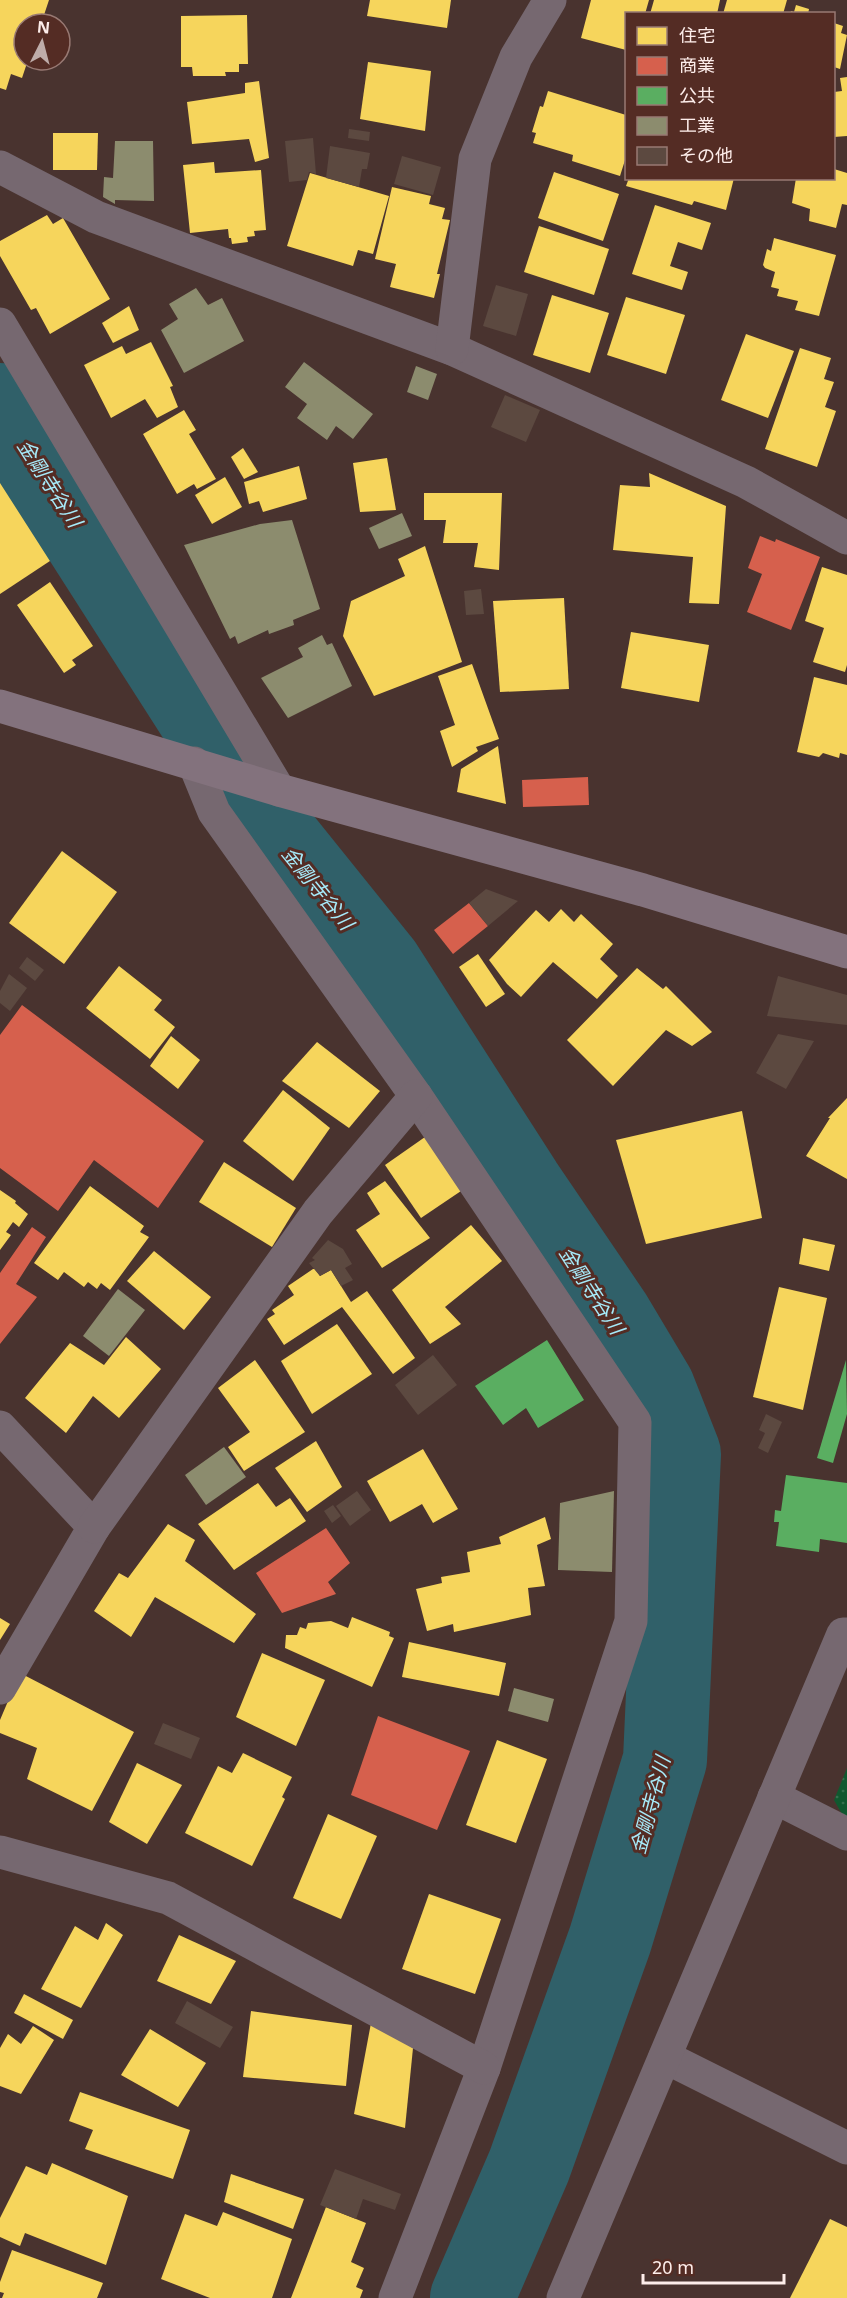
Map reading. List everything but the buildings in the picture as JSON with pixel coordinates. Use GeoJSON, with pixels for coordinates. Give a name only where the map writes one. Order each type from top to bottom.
{"type":"FeatureCollection","features":[{"type":"Feature","properties":{"kind":"street"},"geometry":{"type":"LineString","coordinates":[[452,349],[475,159],[516,57],[550,0]]}},
{"type":"Feature","properties":{"kind":"street"},"geometry":{"type":"LineString","coordinates":[[0,167],[96,217],[452,349],[746,482],[847,538]]}},
{"type":"Feature","properties":{"kind":"street"},"geometry":{"type":"LineString","coordinates":[[0,324],[279,790]]}},
{"type":"Feature","properties":{"kind":"street"},"geometry":{"type":"LineString","coordinates":[[0,706],[279,790],[643,890],[847,952]]}},
{"type":"Feature","properties":{"kind":"street"},"geometry":{"type":"LineString","coordinates":[[194,763],[214,812],[416,1096],[634,1422],[631,1622],[484,2068],[395,2298]]}},
{"type":"Feature","properties":{"kind":"street"},"geometry":{"type":"LineString","coordinates":[[0,1688],[94,1527],[318,1212],[416,1096]]}},
{"type":"Feature","properties":{"kind":"street"},"geometry":{"type":"LineString","coordinates":[[0,1427],[94,1527]]}},
{"type":"Feature","properties":{"kind":"street"},"geometry":{"type":"LineString","coordinates":[[563,2298],[843,1634],[847,1634]]}},
{"type":"Feature","properties":{"kind":"street"},"geometry":{"type":"LineString","coordinates":[[774,1797],[847,1834]]}},
{"type":"Feature","properties":{"kind":"street"},"geometry":{"type":"LineString","coordinates":[[0,1852],[168,1898],[484,2068]]}},
{"type":"Feature","properties":{"kind":"street"},"geometry":{"type":"LineString","coordinates":[[665,2057],[847,2148]]}},
{"type":"Feature","properties":{"kind":"green space"},"geometry":{"type":"Polygon","coordinates":[[[847,1768],[847,1823],[834,1800],[847,1768]]]}},
{"type":"Feature","properties":{"kind":"waterway","name":"金剛寺谷川"},"geometry":{"type":"LineString","coordinates":[[0,405],[273,832],[380,965],[521,1185],[610,1316],[653,1388],[679,1454],[665,1760],[610,1940],[529,2166],[472,2298]]}}]}
